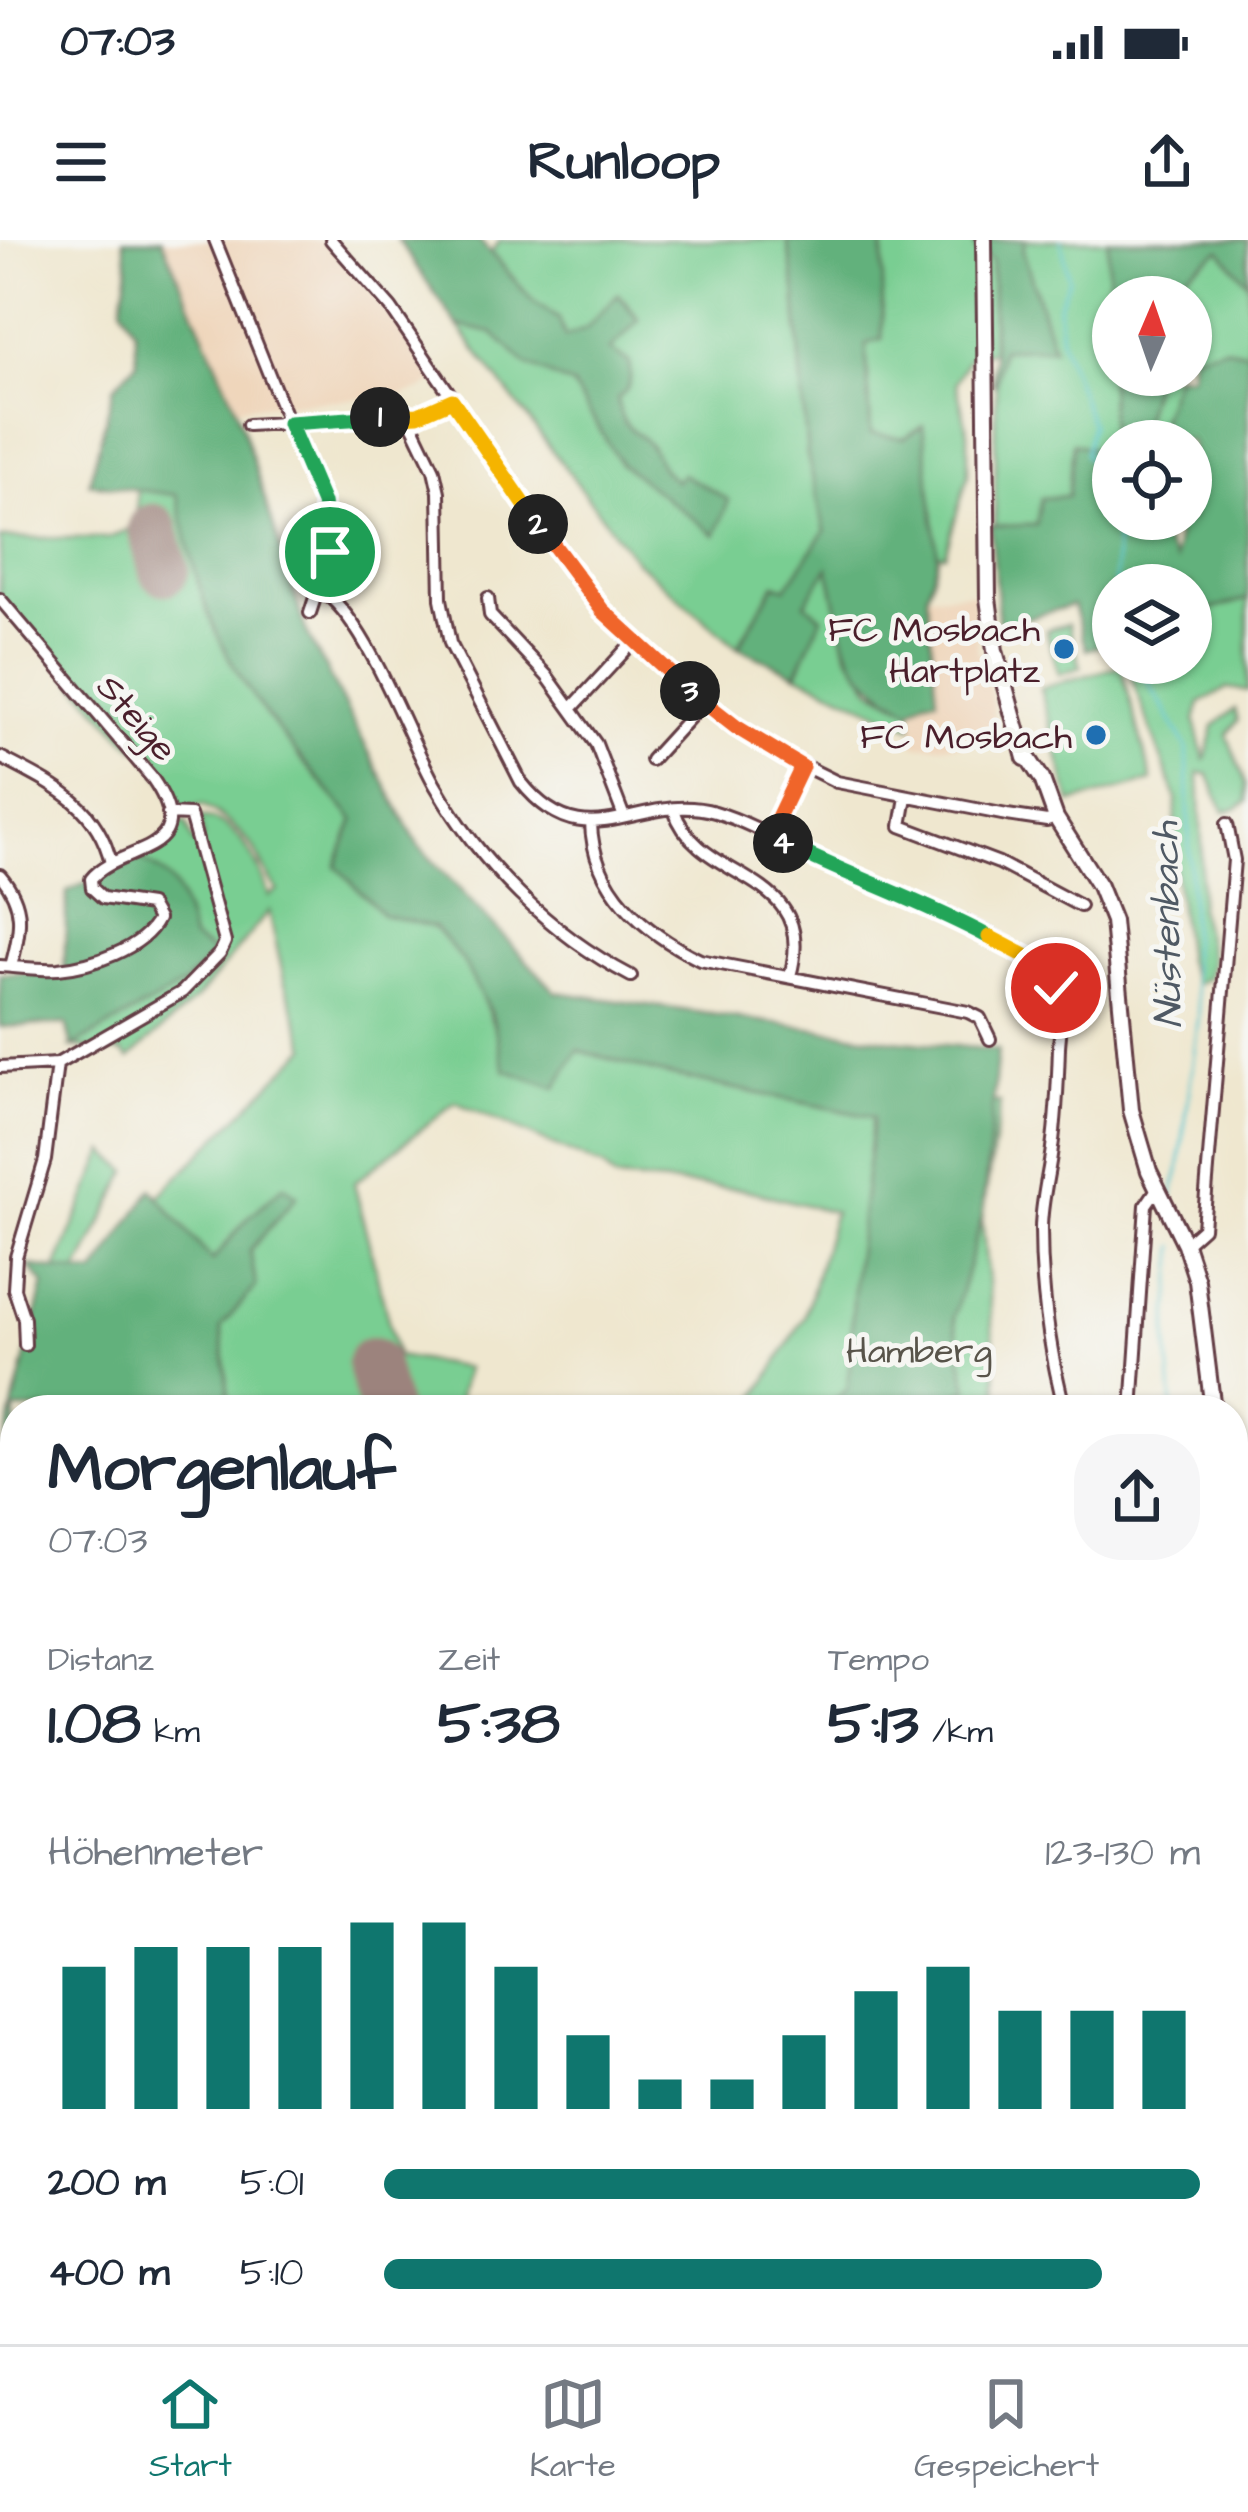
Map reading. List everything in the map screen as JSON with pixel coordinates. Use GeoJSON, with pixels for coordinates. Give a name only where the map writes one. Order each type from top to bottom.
{"type":"FeatureCollection","features":[{"type":"Feature","properties":{"kind":"main road"},"geometry":{"type":"LineString","coordinates":[[984,240],[988,598],[995,651],[1024,752],[1042,779],[1056,818],[1099,886],[1113,921],[1131,1110],[1157,1190],[1185,1244],[1197,1281],[1211,1395]]}},
{"type":"Feature","properties":{"kind":"street"},"geometry":{"type":"LineString","coordinates":[[215,240],[323,503],[330,552],[310,613]]}},
{"type":"Feature","properties":{"kind":"street"},"geometry":{"type":"LineString","coordinates":[[332,240],[391,308],[580,584],[633,642],[704,703],[802,767],[837,782],[1047,821],[1056,818]]}},
{"type":"Feature","properties":{"kind":"street"},"geometry":{"type":"LineString","coordinates":[[248,425],[408,416],[452,400]]}},
{"type":"Feature","properties":{"kind":"street"},"geometry":{"type":"LineString","coordinates":[[408,416],[434,470],[439,492],[441,598],[450,644],[521,782],[537,802],[562,818],[590,822],[674,810],[718,812],[834,868],[920,901],[1035,961],[1052,980],[1061,1005],[1058,1086],[1041,1228],[1061,1395]]}},
{"type":"Feature","properties":{"kind":"street"},"geometry":{"type":"LineString","coordinates":[[319,589],[330,595],[358,634],[436,786],[492,867],[551,923],[631,976]]}},
{"type":"Feature","properties":{"kind":"street"},"geometry":{"type":"LineString","coordinates":[[488,598],[490,615],[572,709],[596,744],[624,818]]}},
{"type":"Feature","properties":{"kind":"street","name":"Steige"},"geometry":{"type":"LineString","coordinates":[[0,599],[164,795],[169,814],[160,840],[111,863]]}},
{"type":"Feature","properties":{"kind":"street"},"geometry":{"type":"LineString","coordinates":[[572,709],[633,642]]}},
{"type":"Feature","properties":{"kind":"street"},"geometry":{"type":"LineString","coordinates":[[651,760],[704,703]]}},
{"type":"Feature","properties":{"kind":"street"},"geometry":{"type":"LineString","coordinates":[[0,757],[82,808],[98,824],[111,863],[93,875],[92,888],[103,898],[150,905],[158,919],[152,931],[124,949],[79,964],[56,969],[5,966],[22,914],[0,875]]}},
{"type":"Feature","properties":{"kind":"street"},"geometry":{"type":"LineString","coordinates":[[769,836],[802,767]]}},
{"type":"Feature","properties":{"kind":"street"},"geometry":{"type":"LineString","coordinates":[[906,797],[901,826],[999,863],[1080,906]]}},
{"type":"Feature","properties":{"kind":"street"},"geometry":{"type":"LineString","coordinates":[[674,810],[680,826],[701,847],[789,913],[796,933],[790,976]]}},
{"type":"Feature","properties":{"kind":"street"},"geometry":{"type":"LineString","coordinates":[[0,1067],[57,1064],[182,992],[220,953],[225,942],[190,815],[169,814]]}},
{"type":"Feature","properties":{"kind":"street"},"geometry":{"type":"LineString","coordinates":[[590,822],[597,858],[620,902],[646,929],[700,960],[968,1012],[980,1018],[990,1039]]}},
{"type":"Feature","properties":{"kind":"street"},"geometry":{"type":"LineString","coordinates":[[1185,1244],[1204,1228],[1234,860],[1228,824]]}},
{"type":"Feature","properties":{"kind":"street"},"geometry":{"type":"LineString","coordinates":[[25,1345],[24,1319],[14,1289],[16,1257],[45,1160],[57,1064]]}},
{"type":"Feature","properties":{"kind":"street"},"geometry":{"type":"LineString","coordinates":[[1133,1395],[1147,1205],[1157,1190]]}},
{"type":"Feature","properties":{"kind":"shaded area"},"geometry":{"type":"Polygon","coordinates":[[[162,240],[326,240],[386,309],[435,381],[397,396],[236,407],[162,240]]]}},
{"type":"Feature","properties":{"kind":"shaded area"},"geometry":{"type":"Polygon","coordinates":[[[974,593],[978,654],[985,655],[997,736],[983,744],[914,746],[914,710],[939,699],[928,595],[974,593]]]}},
{"type":"Feature","properties":{"kind":"green space","name":"Hamberg"},"geometry":{"type":"Polygon","coordinates":[[[123,240],[162,240],[236,407],[306,631],[418,845],[556,992],[894,1040],[998,1050],[982,1217],[954,1317],[968,1389],[957,1395],[840,1395],[848,1388],[855,1272],[873,1117],[664,1074],[578,1050],[556,1088],[505,1070],[492,1016],[463,961],[434,927],[383,915],[336,866],[354,820],[269,719],[232,664],[205,604],[176,495],[89,483],[114,387],[137,362],[135,331],[122,306],[128,267],[123,240]]]}},
{"type":"Feature","properties":{"kind":"green space"},"geometry":{"type":"Polygon","coordinates":[[[398,240],[479,240],[532,300],[559,319],[565,337],[586,329],[618,294],[639,320],[610,350],[629,362],[630,382],[618,398],[622,418],[676,481],[682,474],[729,500],[715,535],[621,464],[573,386],[527,365],[493,333],[457,325],[398,240]]]}},
{"type":"Feature","properties":{"kind":"green space"},"geometry":{"type":"Polygon","coordinates":[[[500,240],[787,240],[795,286],[807,454],[825,531],[786,589],[774,585],[737,647],[636,561],[457,325],[493,333],[527,365],[573,386],[621,464],[677,482],[657,466],[651,446],[633,435],[618,412],[618,397],[630,382],[629,362],[609,351],[639,319],[618,294],[586,329],[565,338],[559,319],[532,300],[491,252],[500,240]]]}},
{"type":"Feature","properties":{"kind":"green space"},"geometry":{"type":"Polygon","coordinates":[[[787,240],[883,243],[882,339],[866,344],[871,434],[904,438],[923,426],[938,557],[927,594],[937,698],[926,699],[911,710],[857,667],[843,635],[828,568],[805,603],[822,617],[796,674],[738,647],[775,584],[786,588],[825,531],[807,454],[795,286],[787,240]]]}},
{"type":"Feature","properties":{"kind":"green space"},"geometry":{"type":"Polygon","coordinates":[[[870,240],[973,240],[975,250],[992,259],[992,351],[968,358],[956,382],[968,433],[968,475],[945,554],[936,554],[934,546],[922,427],[904,439],[871,435],[866,343],[882,338],[883,244],[870,240]]]}},
{"type":"Feature","properties":{"kind":"green space"},"geometry":{"type":"Polygon","coordinates":[[[973,240],[1025,240],[1023,251],[1053,348],[1001,349],[993,384],[992,260],[975,250],[973,240]]]}},
{"type":"Feature","properties":{"kind":"green space"},"geometry":{"type":"Polygon","coordinates":[[[1025,240],[1108,240],[1109,276],[1092,276],[1092,396],[1110,396],[1111,420],[1092,420],[1092,473],[1036,525],[995,526],[996,383],[1001,348],[1053,347],[1023,251],[1025,240]]]}},
{"type":"Feature","properties":{"kind":"green space"},"geometry":{"type":"Polygon","coordinates":[[[1108,240],[1248,240],[1248,283],[1220,250],[1182,276],[1108,276],[1108,240]]]}},
{"type":"Feature","properties":{"kind":"green space"},"geometry":{"type":"Polygon","coordinates":[[[1221,249],[1248,283],[1248,352],[1212,350],[1212,276],[1182,276],[1221,249]]]}},
{"type":"Feature","properties":{"kind":"green space"},"geometry":{"type":"Polygon","coordinates":[[[1212,350],[1248,352],[1248,599],[1212,609],[1212,564],[1092,564],[1092,648],[1086,650],[1073,605],[999,626],[991,526],[1036,525],[1041,498],[1068,496],[1073,443],[1092,449],[1092,540],[1163,540],[1175,560],[1176,540],[1212,540],[1212,420],[1161,417],[1168,396],[1212,396],[1212,350]]]}},
{"type":"Feature","properties":{"kind":"green space"},"geometry":{"type":"Polygon","coordinates":[[[1109,396],[1149,396],[1143,420],[1110,420],[1109,396]]]}},
{"type":"Feature","properties":{"kind":"green space"},"geometry":{"type":"Polygon","coordinates":[[[1149,396],[1168,396],[1161,420],[1143,420],[1149,396]]]}},
{"type":"Feature","properties":{"kind":"green space","name":"Hamberg"},"geometry":{"type":"Polygon","coordinates":[[[137,489],[176,495],[206,608],[298,756],[355,821],[383,914],[430,926],[456,950],[489,1013],[505,1070],[577,1050],[664,1074],[873,1117],[855,1272],[954,1099],[1000,1103],[982,1219],[999,1395],[758,1395],[805,1316],[834,1212],[742,1189],[615,1179],[603,1167],[455,1102],[354,1183],[397,1356],[466,1368],[459,1395],[228,1395],[221,1327],[256,1286],[250,1250],[296,1196],[284,1186],[248,1218],[212,1261],[158,1197],[307,1047],[284,980],[269,911],[198,997],[129,1059],[122,1052],[72,1047],[183,985],[214,953],[192,940],[181,900],[170,881],[137,858],[161,846],[174,821],[186,822],[193,842],[203,838],[200,817],[225,826],[253,857],[269,896],[278,890],[235,828],[203,805],[183,808],[169,794],[170,788],[140,747],[125,739],[0,599],[0,538],[109,538],[137,525],[137,489]]]}},
{"type":"Feature","properties":{"kind":"green space"},"geometry":{"type":"Polygon","coordinates":[[[828,566],[847,652],[872,689],[911,710],[912,727],[797,674],[821,618],[805,604],[828,566]]]}},
{"type":"Feature","properties":{"kind":"green space"},"geometry":{"type":"Polygon","coordinates":[[[1248,599],[1248,691],[1228,688],[1200,703],[1195,721],[1205,761],[1214,726],[1235,709],[1238,721],[1227,735],[1246,783],[1247,802],[1224,811],[1208,774],[1199,773],[1199,908],[1211,959],[1208,978],[1195,984],[1186,961],[1174,867],[1176,798],[1134,684],[1212,684],[1212,609],[1248,599]]]}},
{"type":"Feature","properties":{"kind":"green space","name":"FC Mosbach Hartplatz"},"geometry":{"type":"Polygon","coordinates":[[[1068,624],[1081,667],[1059,674],[1046,630],[1068,624]]]}},
{"type":"Feature","properties":{"kind":"green space","name":"FC Mosbach"},"geometry":{"type":"Polygon","coordinates":[[[1092,674],[1092,684],[1126,684],[1152,781],[1071,803],[1040,688],[1092,674]]]}},
{"type":"Feature","properties":{"kind":"green space"},"geometry":{"type":"Polygon","coordinates":[[[137,858],[170,881],[192,939],[215,953],[183,985],[72,1047],[66,1024],[0,1027],[0,974],[64,973],[67,892],[137,858]]]}},
{"type":"Feature","properties":{"kind":"green space"},"geometry":{"type":"Polygon","coordinates":[[[105,1151],[128,1171],[78,1272],[56,1269],[105,1151]]]}},
{"type":"Feature","properties":{"kind":"green space"},"geometry":{"type":"Polygon","coordinates":[[[284,1186],[297,1196],[250,1250],[256,1286],[221,1327],[228,1395],[16,1395],[44,1284],[28,1266],[95,1274],[152,1189],[212,1261],[248,1218],[284,1186]]]}},
{"type":"Feature","properties":{"kind":"waterway","name":"Nüstenbach"},"geometry":{"type":"LineString","coordinates":[[1061,240],[1069,279],[1058,306],[1061,341],[1091,424],[1085,456],[1092,463]]}},
{"type":"Feature","properties":{"kind":"waterway","name":"Nüstenbach"},"geometry":{"type":"LineString","coordinates":[[1115,564],[1116,540]]}},
{"type":"Feature","properties":{"kind":"waterway","name":"Nüstenbach"},"geometry":{"type":"LineString","coordinates":[[1149,684],[1187,748],[1192,966],[1199,1014],[1179,1171],[1171,1198]]}},
{"type":"Feature","properties":{"kind":"waterway","name":"Nüstenbach"},"geometry":{"type":"LineString","coordinates":[[1172,1395],[1167,1333],[1176,1246]]}},
{"type":"Feature","properties":{"kind":"runway"},"geometry":{"type":"LineString","coordinates":[[153,529],[164,570]]}},
{"type":"Feature","properties":{"kind":"runway"},"geometry":{"type":"LineString","coordinates":[[372,1363],[380,1395]]}},
{"type":"Feature","properties":{"kind":"place","name":"FC Mosbach Hartplatz"},"geometry":{"type":"Point","coordinates":[1064,649]}},
{"type":"Feature","properties":{"kind":"place","name":"FC Mosbach"},"geometry":{"type":"Point","coordinates":[1096,735]}},
{"type":"Feature","properties":{"kind":"route"},"geometry":{"type":"LineString","coordinates":[[330,552],[323,503],[289,423],[418,415],[452,400],[580,584],[619,629],[704,703],[802,767],[769,836],[979,931],[1035,961],[1056,988]]}}]}
